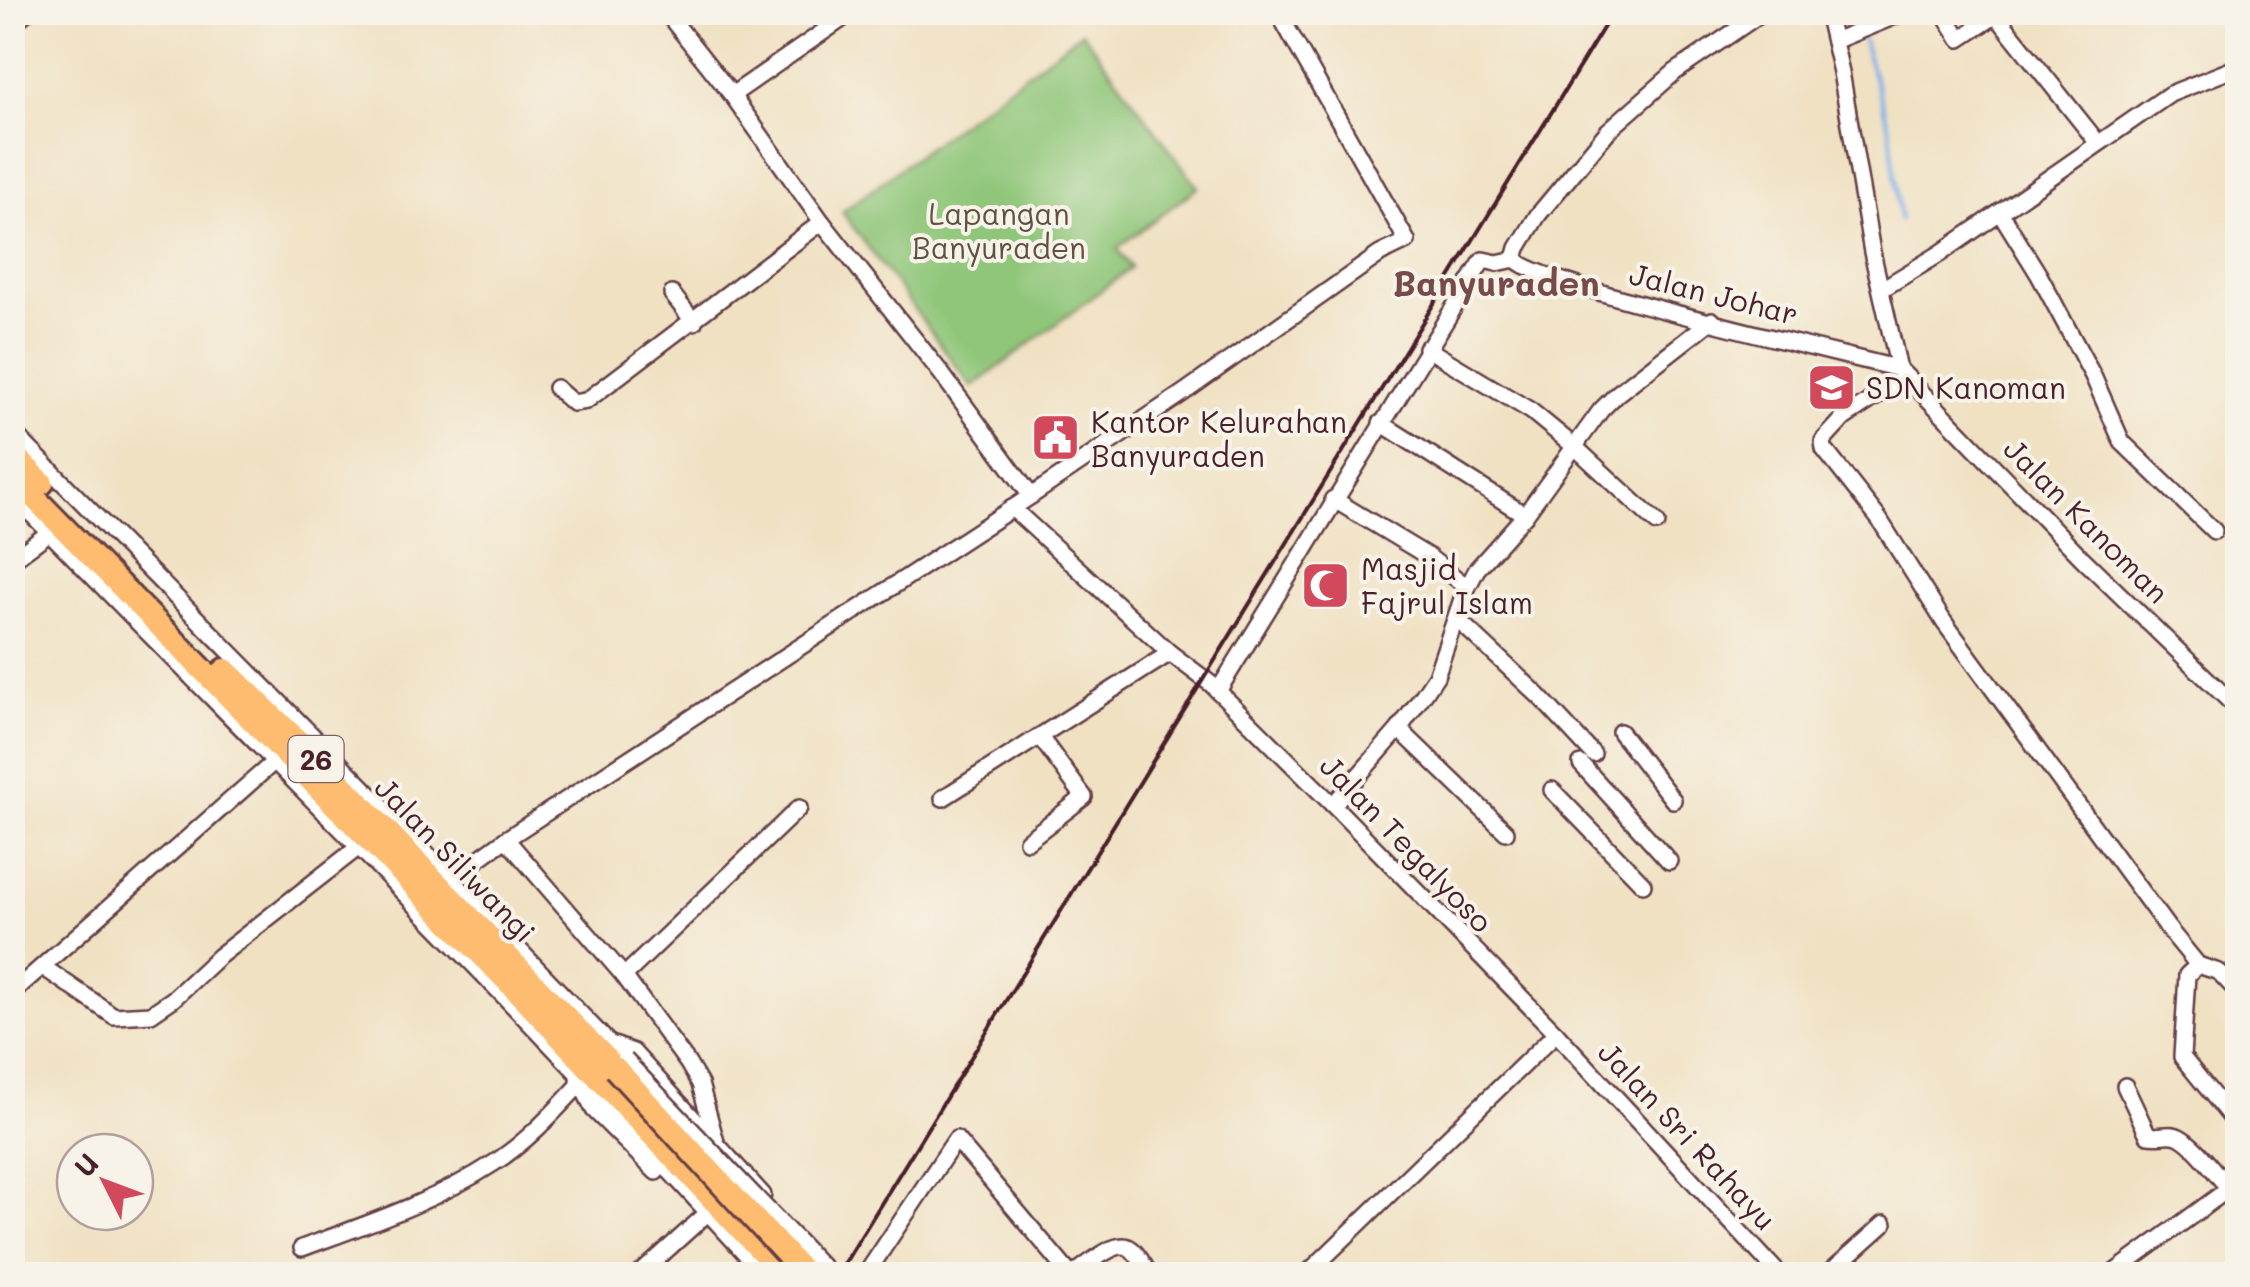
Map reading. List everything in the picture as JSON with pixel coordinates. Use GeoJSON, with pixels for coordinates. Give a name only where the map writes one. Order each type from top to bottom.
{"type":"FeatureCollection","features":[{"type":"Feature","properties":{"kind":"highway","name":"Jalan Siliwangi"},"geometry":{"type":"LineString","coordinates":[[12,453],[129,582],[138,611],[201,677],[611,1077],[805,1274]]}},
{"type":"Feature","properties":{"kind":"highway","name":"Jalan Siliwangi"},"geometry":{"type":"LineString","coordinates":[[12,474],[331,773],[611,1077],[784,1274]]}},
{"type":"Feature","properties":{"kind":"street"},"geometry":{"type":"LineString","coordinates":[[12,24],[27,12]]}},
{"type":"Feature","properties":{"kind":"street"},"geometry":{"type":"LineString","coordinates":[[666,12],[732,95],[822,222],[941,372],[1030,496]]}},
{"type":"Feature","properties":{"kind":"street"},"geometry":{"type":"LineString","coordinates":[[732,95],[852,12]]}},
{"type":"Feature","properties":{"kind":"street"},"geometry":{"type":"LineString","coordinates":[[452,878],[1206,380],[1380,254],[1407,241],[1278,12]]}},
{"type":"Feature","properties":{"kind":"street"},"geometry":{"type":"LineString","coordinates":[[1218,691],[1483,260],[1515,260],[1538,215],[1608,130],[1675,72],[1762,12]]}},
{"type":"Feature","properties":{"kind":"street"},"geometry":{"type":"LineString","coordinates":[[1826,12],[1872,252],[1902,373],[1833,427],[1823,442],[1824,449],[1880,519],[1971,660],[2198,965],[2219,972],[2238,992]]}},
{"type":"Feature","properties":{"kind":"street"},"geometry":{"type":"LineString","coordinates":[[1834,41],[1905,12]]}},
{"type":"Feature","properties":{"kind":"street"},"geometry":{"type":"LineString","coordinates":[[1943,12],[1960,39],[1999,14],[2098,143]]}},
{"type":"Feature","properties":{"kind":"street"},"geometry":{"type":"LineString","coordinates":[[1882,289],[2170,94],[2238,67]]}},
{"type":"Feature","properties":{"kind":"street"},"geometry":{"type":"LineString","coordinates":[[2000,212],[2094,376],[2116,434],[2214,531]]}},
{"type":"Feature","properties":{"kind":"street"},"geometry":{"type":"LineString","coordinates":[[556,388],[573,403],[586,401],[822,222]]}},
{"type":"Feature","properties":{"kind":"street","name":"Jalan Johar"},"geometry":{"type":"LineString","coordinates":[[1515,260],[1526,269],[1590,289],[1902,373]]}},
{"type":"Feature","properties":{"kind":"street"},"geometry":{"type":"LineString","coordinates":[[672,294],[694,322]]}},
{"type":"Feature","properties":{"kind":"street"},"geometry":{"type":"LineString","coordinates":[[1332,805],[1399,729],[1436,676],[1477,569],[1525,515],[1618,393],[1712,320]]}},
{"type":"Feature","properties":{"kind":"street"},"geometry":{"type":"LineString","coordinates":[[1426,348],[1499,390],[1575,446],[1657,524]]}},
{"type":"Feature","properties":{"kind":"street","name":"Jalan Kanoman"},"geometry":{"type":"LineString","coordinates":[[1902,373],[2082,558],[2238,709]]}},
{"type":"Feature","properties":{"kind":"street"},"geometry":{"type":"LineString","coordinates":[[1381,423],[1525,515]]}},
{"type":"Feature","properties":{"kind":"street"},"geometry":{"type":"LineString","coordinates":[[12,432],[452,878],[607,1043],[633,1052],[716,1142],[801,1238],[800,1256],[784,1274]]}},
{"type":"Feature","properties":{"kind":"street"},"geometry":{"type":"LineString","coordinates":[[12,494],[138,611]]}},
{"type":"Feature","properties":{"kind":"street"},"geometry":{"type":"LineString","coordinates":[[1334,499],[1429,557],[1468,587]]}},
{"type":"Feature","properties":{"kind":"street","name":"Jalan Tegalyoso"},"geometry":{"type":"LineString","coordinates":[[1012,508],[1170,654],[1218,691],[1556,1033]]}},
{"type":"Feature","properties":{"kind":"street"},"geometry":{"type":"LineString","coordinates":[[12,560],[50,532]]}},
{"type":"Feature","properties":{"kind":"street"},"geometry":{"type":"LineString","coordinates":[[1456,618],[1539,696],[1669,862]]}},
{"type":"Feature","properties":{"kind":"street"},"geometry":{"type":"LineString","coordinates":[[944,798],[1170,654]]}},
{"type":"Feature","properties":{"kind":"street"},"geometry":{"type":"LineString","coordinates":[[201,677],[275,762],[360,846],[579,1078],[594,1110],[761,1274]]}},
{"type":"Feature","properties":{"kind":"street"},"geometry":{"type":"LineString","coordinates":[[1399,729],[1506,832]]}},
{"type":"Feature","properties":{"kind":"street"},"geometry":{"type":"LineString","coordinates":[[1620,732],[1673,800]]}},
{"type":"Feature","properties":{"kind":"street"},"geometry":{"type":"LineString","coordinates":[[1026,842],[1084,796],[1040,737]]}},
{"type":"Feature","properties":{"kind":"street"},"geometry":{"type":"LineString","coordinates":[[12,993],[275,762]]}},
{"type":"Feature","properties":{"kind":"street"},"geometry":{"type":"LineString","coordinates":[[1552,790],[1643,884]]}},
{"type":"Feature","properties":{"kind":"street"},"geometry":{"type":"LineString","coordinates":[[624,976],[799,808]]}},
{"type":"Feature","properties":{"kind":"street"},"geometry":{"type":"LineString","coordinates":[[506,839],[624,976],[700,1084],[716,1142]]}},
{"type":"Feature","properties":{"kind":"street"},"geometry":{"type":"LineString","coordinates":[[42,967],[114,1016],[151,1014],[360,846]]}},
{"type":"Feature","properties":{"kind":"street"},"geometry":{"type":"LineString","coordinates":[[2198,965],[2188,975],[2182,1057],[2238,1126]]}},
{"type":"Feature","properties":{"kind":"street"},"geometry":{"type":"LineString","coordinates":[[1308,1274],[1556,1033]]}},
{"type":"Feature","properties":{"kind":"street","name":"Jalan Sri Rahayu"},"geometry":{"type":"LineString","coordinates":[[1556,1033],[1778,1274]]}},
{"type":"Feature","properties":{"kind":"street"},"geometry":{"type":"LineString","coordinates":[[607,1043],[611,1077],[761,1274]]}},
{"type":"Feature","properties":{"kind":"street"},"geometry":{"type":"LineString","coordinates":[[579,1078],[611,1077],[828,1274]]}},
{"type":"Feature","properties":{"kind":"street"},"geometry":{"type":"LineString","coordinates":[[302,1248],[393,1214],[495,1162],[546,1121],[579,1078]]}},
{"type":"Feature","properties":{"kind":"street"},"geometry":{"type":"LineString","coordinates":[[2112,1274],[2233,1185],[2184,1140],[2175,1135],[2148,1135],[2126,1086]]}},
{"type":"Feature","properties":{"kind":"street"},"geometry":{"type":"LineString","coordinates":[[866,1274],[956,1140],[1069,1274],[1116,1247],[1125,1246],[1132,1249],[1150,1274]]}},
{"type":"Feature","properties":{"kind":"street"},"geometry":{"type":"LineString","coordinates":[[640,1274],[702,1218]]}},
{"type":"Feature","properties":{"kind":"street"},"geometry":{"type":"LineString","coordinates":[[1828,1274],[1884,1224]]}},
{"type":"Feature","properties":{"kind":"green space","name":"Lapangan Banyuraden"},"geometry":{"type":"Polygon","coordinates":[[[1082,32],[1198,187],[1117,248],[1131,268],[972,387],[842,212],[1082,32]]]}},
{"type":"Feature","properties":{"kind":"waterway"},"geometry":{"type":"LineString","coordinates":[[1859,28],[1860,12]]}},
{"type":"Feature","properties":{"kind":"waterway"},"geometry":{"type":"LineString","coordinates":[[1862,37],[1890,130],[1900,220]]}},
{"type":"Feature","properties":{"kind":"railway"},"geometry":{"type":"LineString","coordinates":[[838,1274],[1613,12]]}},
{"type":"Feature","properties":{"kind":"place","name":"SDN Kanoman"},"geometry":{"type":"Point","coordinates":[1831,387]}},
{"type":"Feature","properties":{"kind":"place","name":"Kantor Kelurahan Banyuraden"},"geometry":{"type":"Point","coordinates":[1056,438]}},
{"type":"Feature","properties":{"kind":"place","name":"Masjid Fajrul Islam"},"geometry":{"type":"Point","coordinates":[1326,585]}},
{"type":"Feature","properties":{"kind":"district","name":"Banyuraden"},"geometry":{"type":"Point","coordinates":[1496,282]}}]}
